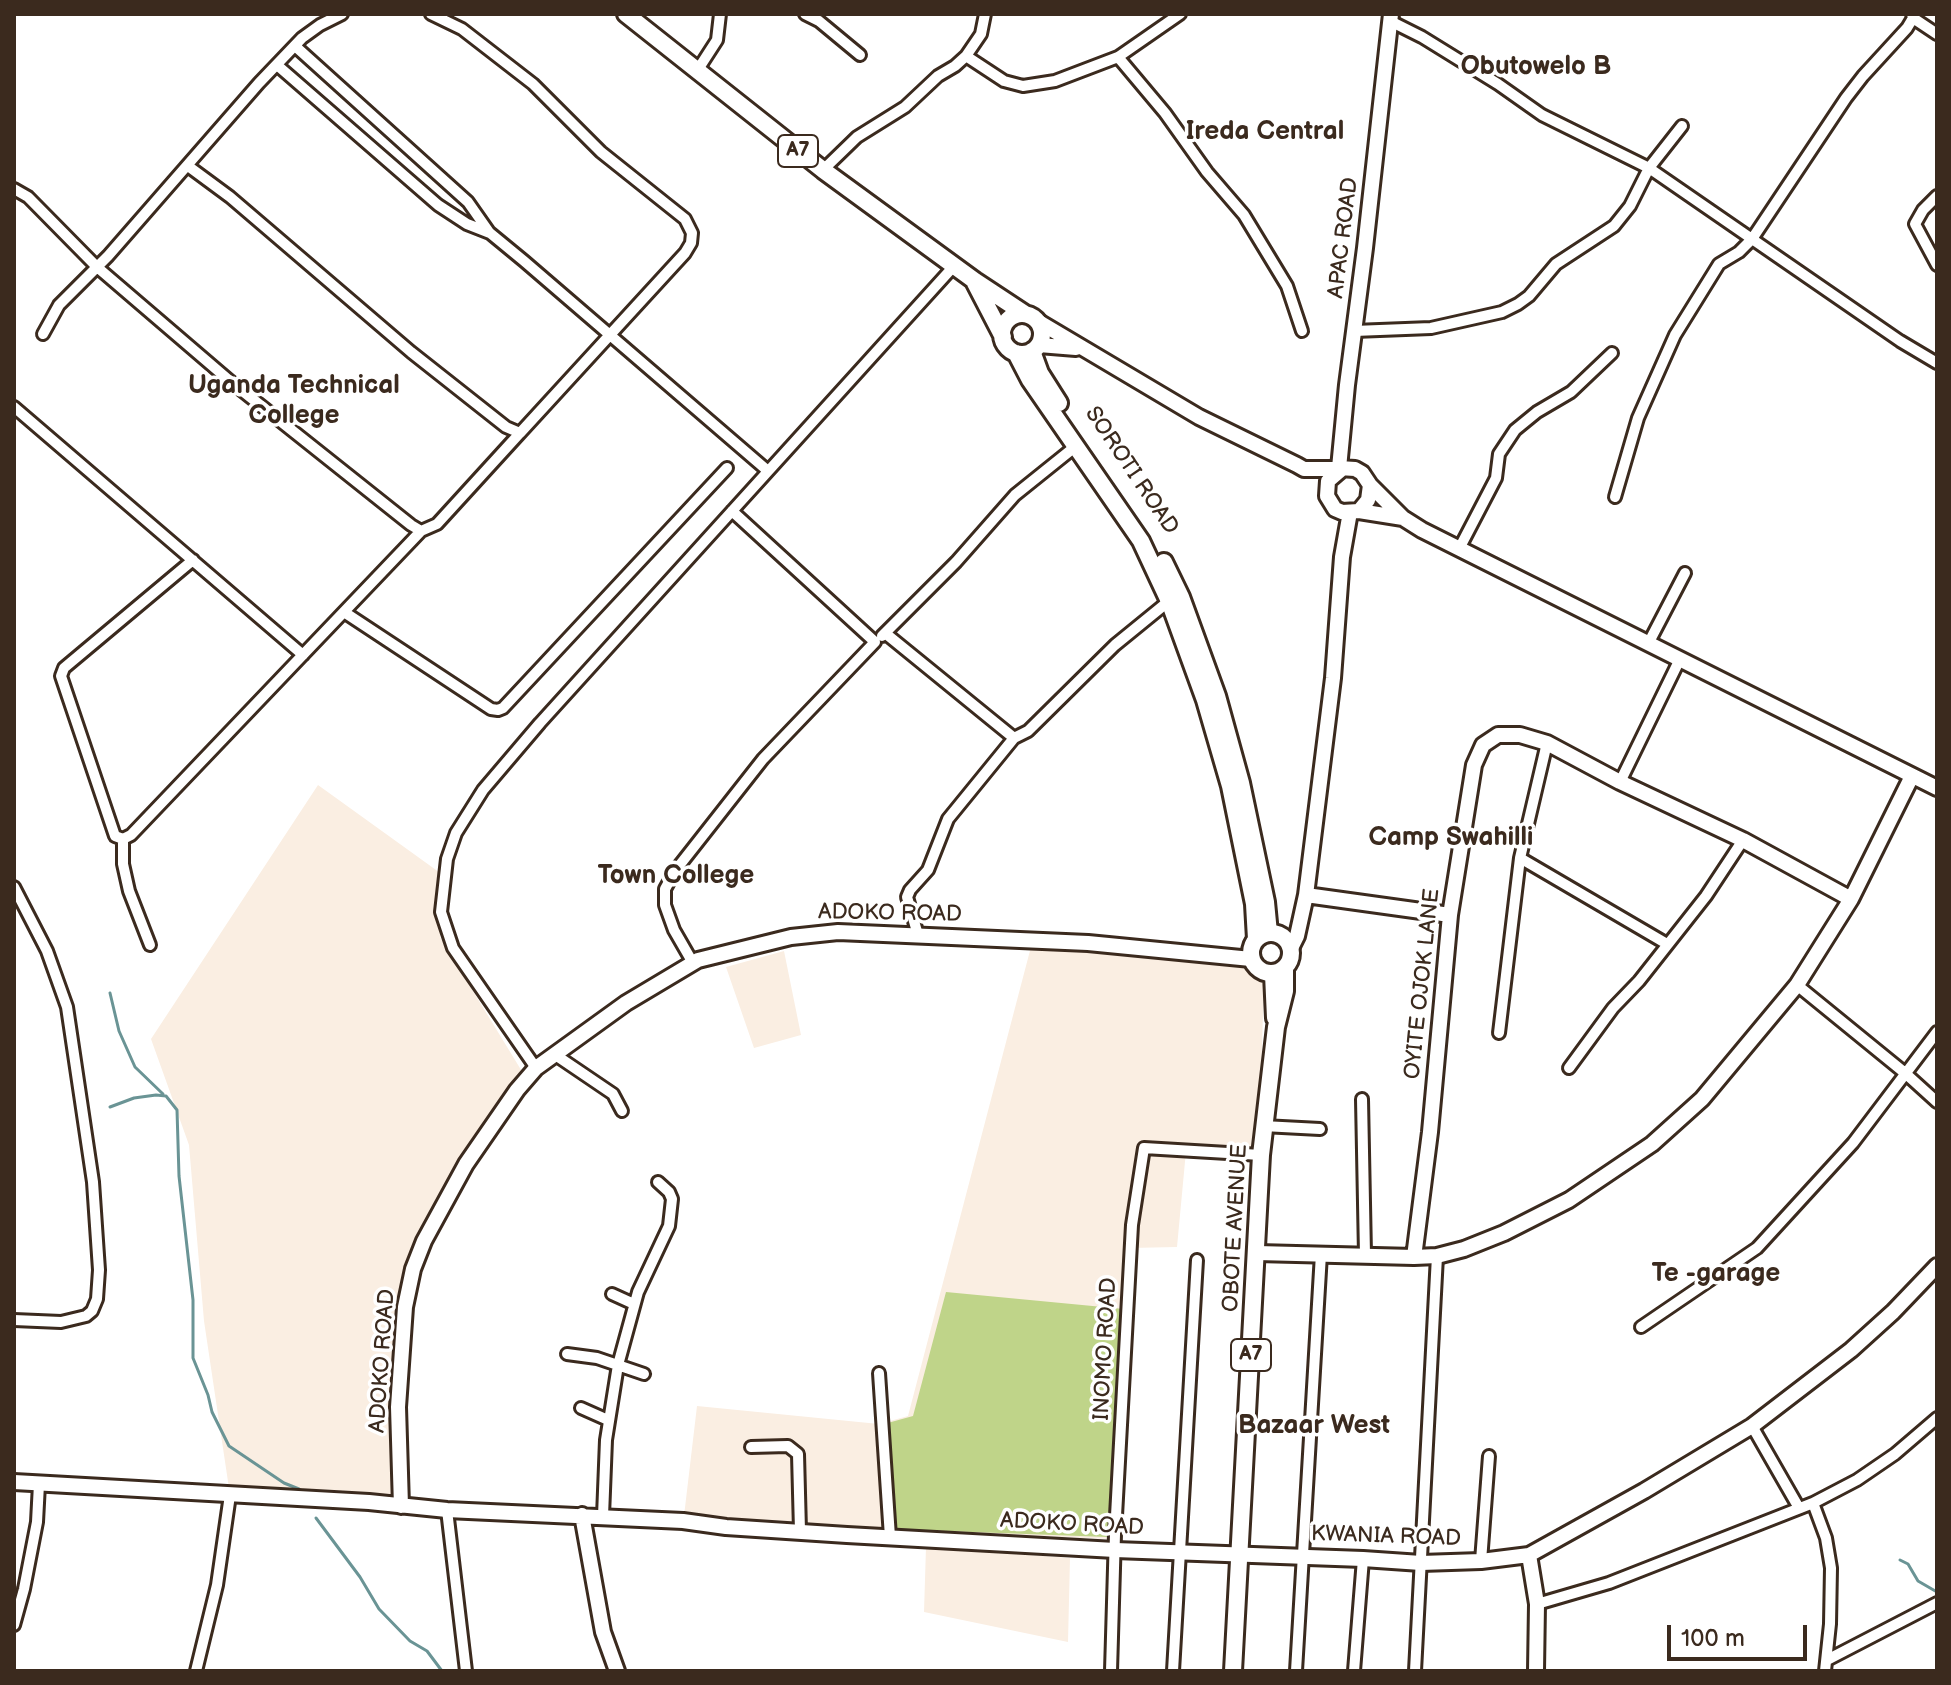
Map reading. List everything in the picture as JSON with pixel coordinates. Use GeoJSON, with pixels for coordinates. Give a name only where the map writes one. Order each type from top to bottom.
{"type":"FeatureCollection","features":[{"type":"Feature","properties":{"kind":"main road","name":"A7"},"geometry":{"type":"LineString","coordinates":[[626,14],[823,170],[975,281],[1032,318],[1042,333],[1029,350]]}},
{"type":"Feature","properties":{"kind":"main road","name":"A7"},"geometry":{"type":"LineString","coordinates":[[975,281],[1007,347],[1029,350]]}},
{"type":"Feature","properties":{"kind":"main road"},"geometry":{"type":"LineString","coordinates":[[1003,337],[1004,325],[1008,320],[1032,318]]}},
{"type":"Feature","properties":{"kind":"main road","name":"A7"},"geometry":{"type":"LineString","coordinates":[[1029,350],[1035,376]]}},
{"type":"Feature","properties":{"kind":"main road","name":"SOROTI ROAD"},"geometry":{"type":"LineString","coordinates":[[1035,376],[1076,446],[1141,541],[1175,599]]}},
{"type":"Feature","properties":{"kind":"main road","name":"SOROTI ROAD"},"geometry":{"type":"LineString","coordinates":[[1035,376],[1150,536],[1175,599]]}},
{"type":"Feature","properties":{"kind":"main road","name":"A7"},"geometry":{"type":"LineString","coordinates":[[1175,599],[1211,698],[1263,936],[1252,945],[1251,959]]}},
{"type":"Feature","properties":{"kind":"main road"},"geometry":{"type":"LineString","coordinates":[[1263,936],[1283,936],[1291,948]]}},
{"type":"Feature","properties":{"kind":"main road","name":"A7"},"geometry":{"type":"LineString","coordinates":[[1279,971],[1289,962],[1291,948]]}},
{"type":"Feature","properties":{"kind":"main road"},"geometry":{"type":"LineString","coordinates":[[1251,959],[1259,970],[1279,971]]}},
{"type":"Feature","properties":{"kind":"main road","name":"OBOTE AVENUE"},"geometry":{"type":"LineString","coordinates":[[1233,1671],[1261,1155],[1276,1027],[1279,971]]}},
{"type":"Feature","properties":{"kind":"street"},"geometry":{"type":"LineString","coordinates":[[43,334],[59,305],[97,267],[277,65],[320,25],[342,14]]}},
{"type":"Feature","properties":{"kind":"street"},"geometry":{"type":"LineString","coordinates":[[193,560],[64,668],[61,676],[115,836],[123,839],[131,835],[421,531],[437,524],[691,243],[692,233],[685,219],[601,152],[533,84],[462,29],[431,14]]}},
{"type":"Feature","properties":{"kind":"street"},"geometry":{"type":"LineString","coordinates":[[697,71],[717,40],[720,14]]}},
{"type":"Feature","properties":{"kind":"street"},"geometry":{"type":"LineString","coordinates":[[805,14],[819,21],[860,55]]}},
{"type":"Feature","properties":{"kind":"street"},"geometry":{"type":"LineString","coordinates":[[823,170],[857,137],[905,107],[938,76],[966,56],[981,34],[985,14]]}},
{"type":"Feature","properties":{"kind":"street"},"geometry":{"type":"LineString","coordinates":[[966,56],[1004,81],[1023,86],[1055,81],[1118,57],[1180,14]]}},
{"type":"Feature","properties":{"kind":"street"},"geometry":{"type":"LineString","coordinates":[[1615,497],[1638,418],[1675,335],[1719,264],[1739,252],[1752,239],[1846,98],[1907,28],[1913,16],[1937,34]]}},
{"type":"Feature","properties":{"kind":"street"},"geometry":{"type":"LineString","coordinates":[[1391,17],[1542,115],[1649,168],[1900,341],[1937,363]]}},
{"type":"Feature","properties":{"kind":"street","name":"APAC ROAD"},"geometry":{"type":"LineString","coordinates":[[1340,469],[1391,17]]}},
{"type":"Feature","properties":{"kind":"street"},"geometry":{"type":"LineString","coordinates":[[295,46],[468,202],[490,233],[768,471]]}},
{"type":"Feature","properties":{"kind":"street"},"geometry":{"type":"LineString","coordinates":[[1118,57],[1244,215],[1287,286],[1302,331]]}},
{"type":"Feature","properties":{"kind":"street"},"geometry":{"type":"LineString","coordinates":[[277,65],[438,205],[467,224],[490,233]]}},
{"type":"Feature","properties":{"kind":"street"},"geometry":{"type":"LineString","coordinates":[[1354,331],[1441,327],[1502,312],[1518,304],[1529,296],[1556,264],[1614,226],[1630,206],[1649,168],[1682,126]]}},
{"type":"Feature","properties":{"kind":"street"},"geometry":{"type":"LineString","coordinates":[[188,166],[230,197],[411,352],[506,427],[520,433]]}},
{"type":"Feature","properties":{"kind":"street"},"geometry":{"type":"LineString","coordinates":[[14,189],[28,197],[97,267],[293,432],[421,531]]}},
{"type":"Feature","properties":{"kind":"street"},"geometry":{"type":"LineString","coordinates":[[1937,196],[1915,224],[1937,265]]}},
{"type":"Feature","properties":{"kind":"street"},"geometry":{"type":"LineString","coordinates":[[536,1068],[453,948],[441,912],[447,859],[456,833],[501,768],[954,266]]}},
{"type":"Feature","properties":{"kind":"street"},"geometry":{"type":"LineString","coordinates":[[1032,318],[1199,417],[1304,469],[1335,509],[1403,518]]}},
{"type":"Feature","properties":{"kind":"street"},"geometry":{"type":"LineString","coordinates":[[1029,350],[1080,349]]}},
{"type":"Feature","properties":{"kind":"street"},"geometry":{"type":"LineString","coordinates":[[1459,549],[1496,478],[1499,454],[1515,430],[1537,412],[1571,392],[1612,353]]}},
{"type":"Feature","properties":{"kind":"street"},"geometry":{"type":"LineString","coordinates":[[14,407],[303,655]]}},
{"type":"Feature","properties":{"kind":"street"},"geometry":{"type":"LineString","coordinates":[[693,963],[674,930],[665,905],[665,889],[675,871],[763,759],[956,562],[1015,495],[1076,446]]}},
{"type":"Feature","properties":{"kind":"street"},"geometry":{"type":"LineString","coordinates":[[344,612],[491,709],[498,710],[727,468]]}},
{"type":"Feature","properties":{"kind":"street"},"geometry":{"type":"LineString","coordinates":[[1304,469],[1355,469],[1403,518],[1459,549],[1937,788]]}},
{"type":"Feature","properties":{"kind":"street"},"geometry":{"type":"LineString","coordinates":[[1327,496],[1328,481],[1340,469]]}},
{"type":"Feature","properties":{"kind":"street"},"geometry":{"type":"LineString","coordinates":[[1291,948],[1300,926],[1306,895],[1333,678],[1342,557],[1354,512],[1368,500],[1370,485]]}},
{"type":"Feature","properties":{"kind":"street"},"geometry":{"type":"LineString","coordinates":[[732,511],[875,642]]}},
{"type":"Feature","properties":{"kind":"street"},"geometry":{"type":"LineString","coordinates":[[1648,644],[1685,573]]}},
{"type":"Feature","properties":{"kind":"street"},"geometry":{"type":"LineString","coordinates":[[918,935],[907,897],[928,870],[948,819],[1014,738],[1028,731],[1115,645],[1175,599]]}},
{"type":"Feature","properties":{"kind":"street"},"geometry":{"type":"LineString","coordinates":[[885,633],[1014,738]]}},
{"type":"Feature","properties":{"kind":"street"},"geometry":{"type":"LineString","coordinates":[[1620,782],[1680,659]]}},
{"type":"Feature","properties":{"kind":"street","name":"OYITE OJOK LANE"},"geometry":{"type":"LineString","coordinates":[[1414,1257],[1430,1132],[1450,915],[1474,765],[1483,745],[1498,735],[1520,735],[1547,743],[1620,782],[1743,840],[1851,899]]}},
{"type":"Feature","properties":{"kind":"street"},"geometry":{"type":"LineString","coordinates":[[1499,1033],[1520,858],[1547,743]]}},
{"type":"Feature","properties":{"kind":"street"},"geometry":{"type":"LineString","coordinates":[[1257,1253],[1414,1257],[1437,1256],[1464,1249],[1529,1220],[1592,1185],[1652,1144],[1702,1099],[1797,985],[1851,899],[1912,776]]}},
{"type":"Feature","properties":{"kind":"street"},"geometry":{"type":"LineString","coordinates":[[123,839],[123,864],[129,891],[150,945]]}},
{"type":"Feature","properties":{"kind":"street"},"geometry":{"type":"LineString","coordinates":[[1569,1068],[1613,1008],[1639,981],[1706,896],[1743,840]]}},
{"type":"Feature","properties":{"kind":"street"},"geometry":{"type":"LineString","coordinates":[[1520,858],[1667,944]]}},
{"type":"Feature","properties":{"kind":"street"},"geometry":{"type":"LineString","coordinates":[[14,887],[47,951],[67,1007],[93,1182],[99,1278],[95,1306],[86,1316],[61,1322],[14,1320]]}},
{"type":"Feature","properties":{"kind":"street"},"geometry":{"type":"LineString","coordinates":[[1306,895],[1450,915]]}},
{"type":"Feature","properties":{"kind":"street","name":"ADOKO ROAD"},"geometry":{"type":"LineString","coordinates":[[1241,1555],[890,1537],[603,1516],[401,1506],[399,1394],[405,1307],[413,1269],[424,1241],[466,1164],[500,1111],[536,1068],[554,1054],[599,1021],[693,963],[727,951],[791,937],[838,932],[1088,943],[1251,959]]}},
{"type":"Feature","properties":{"kind":"street"},"geometry":{"type":"LineString","coordinates":[[1797,985],[1937,1102]]}},
{"type":"Feature","properties":{"kind":"street"},"geometry":{"type":"LineString","coordinates":[[1641,1327],[1757,1248],[1853,1143],[1937,1032]]}},
{"type":"Feature","properties":{"kind":"street"},"geometry":{"type":"LineString","coordinates":[[554,1054],[613,1094],[622,1111]]}},
{"type":"Feature","properties":{"kind":"street"},"geometry":{"type":"LineString","coordinates":[[1362,1099],[1365,1255]]}},
{"type":"Feature","properties":{"kind":"street"},"geometry":{"type":"LineString","coordinates":[[1263,1126],[1320,1129]]}},
{"type":"Feature","properties":{"kind":"street","name":"INOMO ROAD"},"geometry":{"type":"LineString","coordinates":[[1111,1671],[1132,1225],[1144,1148],[1261,1155]]}},
{"type":"Feature","properties":{"kind":"street"},"geometry":{"type":"LineString","coordinates":[[603,1516],[608,1420],[618,1365],[634,1304],[669,1226],[672,1199],[658,1182]]}},
{"type":"Feature","properties":{"kind":"street"},"geometry":{"type":"LineString","coordinates":[[1296,1671],[1321,1254]]}},
{"type":"Feature","properties":{"kind":"street"},"geometry":{"type":"LineString","coordinates":[[1415,1671],[1437,1256]]}},
{"type":"Feature","properties":{"kind":"street"},"geometry":{"type":"LineString","coordinates":[[1173,1671],[1197,1260]]}},
{"type":"Feature","properties":{"kind":"street"},"geometry":{"type":"LineString","coordinates":[[1536,1671],[1537,1604],[1529,1555],[1752,1426],[1851,1350],[1937,1266]]}},
{"type":"Feature","properties":{"kind":"street"},"geometry":{"type":"LineString","coordinates":[[612,1294],[634,1304]]}},
{"type":"Feature","properties":{"kind":"street"},"geometry":{"type":"LineString","coordinates":[[567,1354],[597,1358],[644,1374]]}},
{"type":"Feature","properties":{"kind":"street"},"geometry":{"type":"LineString","coordinates":[[879,1373],[890,1537]]}},
{"type":"Feature","properties":{"kind":"street"},"geometry":{"type":"LineString","coordinates":[[581,1408],[608,1420]]}},
{"type":"Feature","properties":{"kind":"street"},"geometry":{"type":"LineString","coordinates":[[1537,1604],[1609,1583],[1813,1503],[1870,1471],[1937,1418]]}},
{"type":"Feature","properties":{"kind":"street"},"geometry":{"type":"LineString","coordinates":[[1752,1426],[1799,1508]]}},
{"type":"Feature","properties":{"kind":"street"},"geometry":{"type":"LineString","coordinates":[[751,1447],[788,1446],[798,1454],[800,1531]]}},
{"type":"Feature","properties":{"kind":"street"},"geometry":{"type":"LineString","coordinates":[[1481,1561],[1489,1456]]}},
{"type":"Feature","properties":{"kind":"street"},"geometry":{"type":"LineString","coordinates":[[14,1482],[401,1506]]}},
{"type":"Feature","properties":{"kind":"street"},"geometry":{"type":"LineString","coordinates":[[14,1625],[37,1522],[39,1484]]}},
{"type":"Feature","properties":{"kind":"street"},"geometry":{"type":"LineString","coordinates":[[196,1671],[217,1585],[230,1495]]}},
{"type":"Feature","properties":{"kind":"street"},"geometry":{"type":"LineString","coordinates":[[1813,1503],[1826,1538],[1831,1568],[1826,1665]]}},
{"type":"Feature","properties":{"kind":"street"},"geometry":{"type":"LineString","coordinates":[[447,1510],[466,1671]]}},
{"type":"Feature","properties":{"kind":"street"},"geometry":{"type":"LineString","coordinates":[[582,1515],[603,1632],[617,1671]]}},
{"type":"Feature","properties":{"kind":"street","name":"KWANIA ROAD"},"geometry":{"type":"LineString","coordinates":[[1241,1555],[1421,1563],[1481,1561],[1529,1555]]}},
{"type":"Feature","properties":{"kind":"street"},"geometry":{"type":"LineString","coordinates":[[1354,1671],[1363,1559]]}},
{"type":"Feature","properties":{"kind":"street"},"geometry":{"type":"LineString","coordinates":[[1826,1665],[1937,1603]]}},
{"type":"Feature","properties":{"kind":"shaded area"},"geometry":{"type":"Polygon","coordinates":[[[318,785],[443,875],[440,937],[526,1078],[502,1112],[416,1270],[405,1350],[403,1502],[230,1495],[204,1321],[189,1145],[151,1039],[318,785]]]}},
{"type":"Feature","properties":{"kind":"shaded area"},"geometry":{"type":"Polygon","coordinates":[[[1032,943],[1256,966],[1264,978],[1259,1152],[1186,1151],[1177,1247],[1130,1248],[1109,1539],[846,1529],[684,1516],[697,1406],[879,1424],[908,1416],[1032,943]]]}},
{"type":"Feature","properties":{"kind":"shaded area"},"geometry":{"type":"Polygon","coordinates":[[[784,951],[801,1035],[754,1048],[726,967],[784,951]]]}},
{"type":"Feature","properties":{"kind":"shaded area"},"geometry":{"type":"Polygon","coordinates":[[[926,1547],[1070,1558],[1068,1642],[924,1612],[926,1547]]]}},
{"type":"Feature","properties":{"kind":"green space"},"geometry":{"type":"Polygon","coordinates":[[[946,1292],[1124,1309],[1107,1537],[891,1529],[884,1424],[913,1416],[946,1292]]]}},
{"type":"Feature","properties":{"kind":"waterway"},"geometry":{"type":"LineString","coordinates":[[110,993],[119,1031],[135,1067],[163,1094]]}},
{"type":"Feature","properties":{"kind":"waterway"},"geometry":{"type":"LineString","coordinates":[[110,1107],[134,1098],[156,1095],[166,1096],[177,1110],[179,1176],[193,1300],[193,1358],[212,1412],[229,1446],[284,1483],[299,1489]]}},
{"type":"Feature","properties":{"kind":"waterway"},"geometry":{"type":"LineString","coordinates":[[316,1518],[360,1577],[379,1609],[410,1641],[427,1651],[442,1671]]}},
{"type":"Feature","properties":{"kind":"waterway"},"geometry":{"type":"LineString","coordinates":[[1900,1560],[1908,1564],[1918,1581],[1937,1592]]}},
{"type":"Feature","properties":{"kind":"district","name":"Obutowelo B"},"geometry":{"type":"Point","coordinates":[1536,67]}},
{"type":"Feature","properties":{"kind":"district","name":"Ireda Central"},"geometry":{"type":"Point","coordinates":[1265,132]}},
{"type":"Feature","properties":{"kind":"district","name":"Uganda Technical College"},"geometry":{"type":"Point","coordinates":[294,401]}},
{"type":"Feature","properties":{"kind":"district","name":"Camp Swahilli"},"geometry":{"type":"Point","coordinates":[1451,838]}},
{"type":"Feature","properties":{"kind":"district","name":"Town College"},"geometry":{"type":"Point","coordinates":[676,876]}},
{"type":"Feature","properties":{"kind":"district","name":"Te -garage"},"geometry":{"type":"Point","coordinates":[1716,1274]}},
{"type":"Feature","properties":{"kind":"district","name":"Bazaar West"},"geometry":{"type":"Point","coordinates":[1314,1426]}}]}
